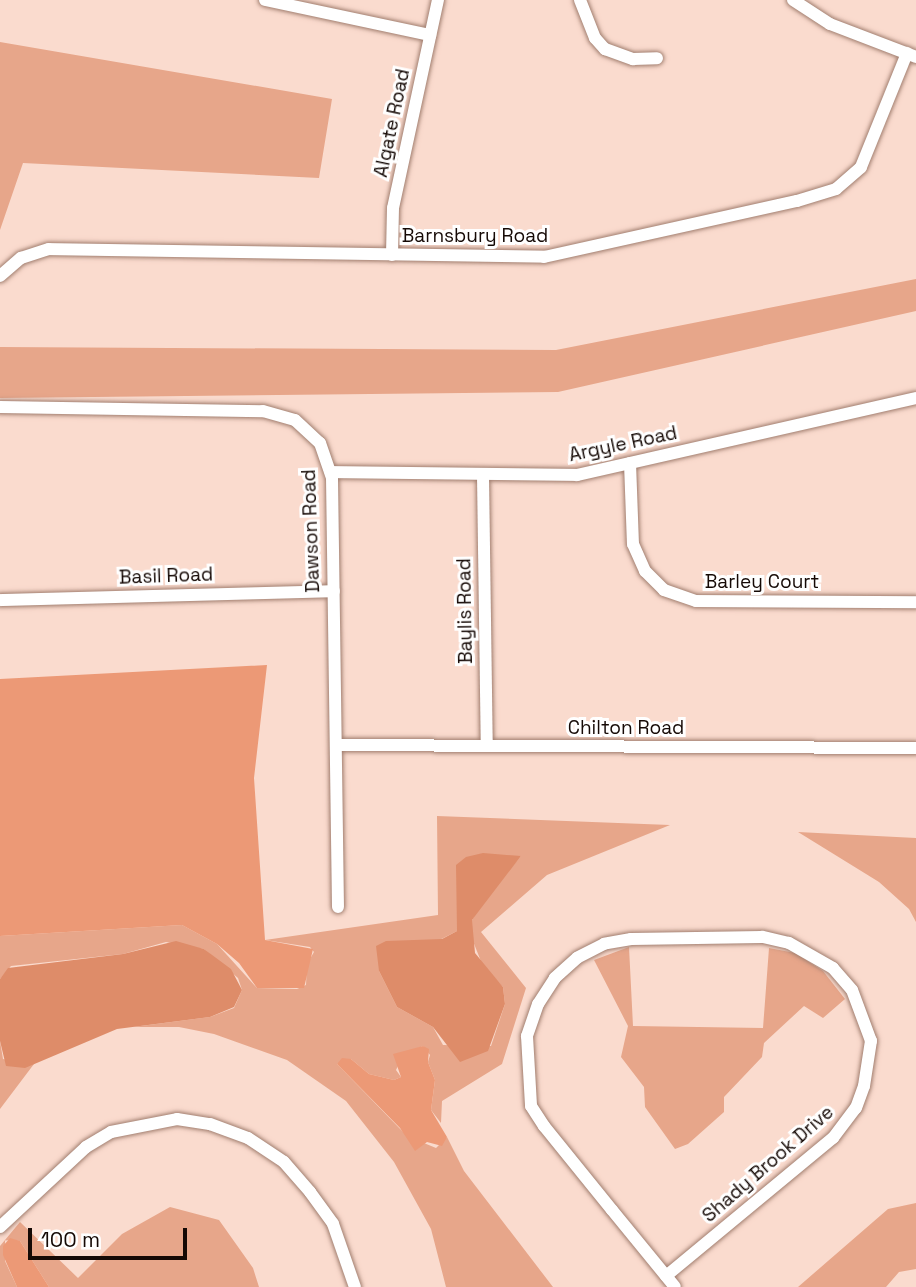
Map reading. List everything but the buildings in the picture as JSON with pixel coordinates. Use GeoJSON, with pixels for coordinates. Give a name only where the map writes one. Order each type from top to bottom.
{"type":"FeatureCollection","features":[{"type":"Feature","properties":{"kind":"street"},"geometry":{"type":"LineString","coordinates":[[265,0],[430,35]]}},
{"type":"Feature","properties":{"kind":"street","name":"Algate Road"},"geometry":{"type":"LineString","coordinates":[[392,255],[393,208],[438,0]]}},
{"type":"Feature","properties":{"kind":"street"},"geometry":{"type":"LineString","coordinates":[[580,0],[595,38],[605,49],[633,59],[657,58]]}},
{"type":"Feature","properties":{"kind":"street"},"geometry":{"type":"LineString","coordinates":[[793,0],[830,24],[911,55]]}},
{"type":"Feature","properties":{"kind":"street","name":"Barnsbury Road"},"geometry":{"type":"LineString","coordinates":[[0,276],[21,258],[50,248],[554,256],[823,194],[850,179],[868,156],[911,55]]}},
{"type":"Feature","properties":{"kind":"street","name":"Argyle Road"},"geometry":{"type":"LineString","coordinates":[[331,472],[483,476],[578,475],[916,398]]}},
{"type":"Feature","properties":{"kind":"street","name":"Dawson Road"},"geometry":{"type":"LineString","coordinates":[[0,407],[281,414],[316,437],[331,472],[338,907]]}},
{"type":"Feature","properties":{"kind":"street","name":"Barley Court"},"geometry":{"type":"LineString","coordinates":[[630,463],[633,544],[645,571],[664,590],[696,601],[916,602]]}},
{"type":"Feature","properties":{"kind":"street","name":"Baylis Road"},"geometry":{"type":"LineString","coordinates":[[483,476],[487,746]]}},
{"type":"Feature","properties":{"kind":"street","name":"Basil Road"},"geometry":{"type":"LineString","coordinates":[[0,600],[334,591]]}},
{"type":"Feature","properties":{"kind":"street","name":"Chilton Road"},"geometry":{"type":"LineString","coordinates":[[335,745],[916,748]]}},
{"type":"Feature","properties":{"kind":"street","name":"Shady Brook Drive"},"geometry":{"type":"LineString","coordinates":[[666,1276],[833,1138],[856,1108],[864,1086],[870,1041],[852,990],[833,968],[789,943],[762,937],[631,939],[604,944],[562,971],[538,1004],[527,1036],[525,1060],[531,1106],[666,1276],[675,1287]]}},
{"type":"Feature","properties":{"kind":"street"},"geometry":{"type":"LineString","coordinates":[[0,1227],[86,1147],[111,1132],[177,1119],[210,1124],[248,1138],[284,1162],[333,1224],[355,1287]]}},
{"type":"Feature","properties":{"kind":"shaded area"},"geometry":{"type":"Polygon","coordinates":[[[0,42],[332,99],[319,178],[23,163],[0,230],[0,42]]]}},
{"type":"Feature","properties":{"kind":"shaded area"},"geometry":{"type":"Polygon","coordinates":[[[916,279],[916,311],[558,392],[0,398],[0,347],[556,350],[916,279]]]}},
{"type":"Feature","properties":{"kind":"shaded area"},"geometry":{"type":"Polygon","coordinates":[[[267,665],[254,778],[265,940],[313,949],[304,988],[257,988],[239,963],[217,944],[182,925],[0,936],[0,679],[267,665]]]}},
{"type":"Feature","properties":{"kind":"shaded area"},"geometry":{"type":"Polygon","coordinates":[[[437,816],[670,825],[547,875],[481,932],[526,988],[502,1064],[442,1101],[441,1123],[431,1110],[435,1080],[428,1062],[430,1055],[423,1046],[404,1054],[396,1070],[401,1077],[394,1080],[369,1074],[351,1059],[337,1064],[407,1136],[436,1148],[447,1137],[464,1171],[553,1287],[446,1287],[431,1229],[394,1162],[346,1101],[287,1060],[214,1034],[179,1027],[133,1027],[210,1017],[234,1008],[242,990],[238,978],[204,949],[166,942],[123,954],[11,966],[0,979],[0,936],[182,925],[217,944],[257,988],[297,989],[306,985],[307,964],[314,952],[310,947],[265,940],[438,915],[437,816]],[[502,856],[457,931],[379,971],[397,1007],[433,1027],[443,1045],[491,1046],[505,1004],[503,987],[482,964],[471,936],[472,920],[481,904],[521,856],[502,856]]]}},
{"type":"Feature","properties":{"kind":"shaded area"},"geometry":{"type":"Polygon","coordinates":[[[798,832],[916,838],[916,922],[909,909],[879,882],[798,832]]]}},
{"type":"Feature","properties":{"kind":"shaded area"},"geometry":{"type":"Polygon","coordinates":[[[483,853],[521,856],[472,920],[475,953],[503,987],[505,1004],[488,1051],[460,1062],[433,1027],[397,1007],[379,971],[376,946],[386,941],[442,939],[457,931],[456,865],[466,857],[483,853]]]}},
{"type":"Feature","properties":{"kind":"shaded area"},"geometry":{"type":"Polygon","coordinates":[[[176,941],[204,949],[231,969],[242,990],[234,1007],[210,1017],[117,1029],[25,1068],[6,1066],[0,1041],[0,979],[8,968],[123,954],[176,941]]]}},
{"type":"Feature","properties":{"kind":"shaded area"},"geometry":{"type":"Polygon","coordinates":[[[629,947],[633,1026],[763,1028],[769,948],[795,953],[823,971],[845,999],[823,1018],[804,1006],[764,1043],[762,1057],[724,1097],[724,1112],[688,1144],[675,1149],[645,1107],[644,1087],[621,1057],[628,1026],[594,960],[629,947]]]}},
{"type":"Feature","properties":{"kind":"shaded area"},"geometry":{"type":"Polygon","coordinates":[[[0,1041],[3,1059],[31,1064],[37,1060],[0,1109],[0,1041]]]}},
{"type":"Feature","properties":{"kind":"shaded area"},"geometry":{"type":"Polygon","coordinates":[[[423,1046],[429,1049],[428,1062],[435,1080],[431,1110],[447,1137],[442,1146],[427,1142],[415,1151],[400,1128],[337,1064],[342,1058],[351,1059],[369,1074],[394,1080],[401,1077],[393,1054],[423,1046]]]}},
{"type":"Feature","properties":{"kind":"shaded area"},"geometry":{"type":"Polygon","coordinates":[[[916,1203],[916,1269],[899,1272],[886,1287],[798,1287],[888,1209],[916,1203]]]}},
{"type":"Feature","properties":{"kind":"shaded area"},"geometry":{"type":"Polygon","coordinates":[[[170,1207],[219,1220],[253,1268],[259,1287],[49,1287],[20,1241],[5,1240],[20,1222],[78,1278],[122,1234],[170,1207]]]}},
{"type":"Feature","properties":{"kind":"shaded area"},"geometry":{"type":"Polygon","coordinates":[[[10,1238],[20,1241],[49,1287],[17,1287],[3,1255],[3,1246],[10,1238]]]}},
{"type":"Feature","properties":{"kind":"shaded area"},"geometry":{"type":"Polygon","coordinates":[[[5,1240],[5,1261],[17,1287],[0,1287],[0,1246],[5,1240]]]}}]}
